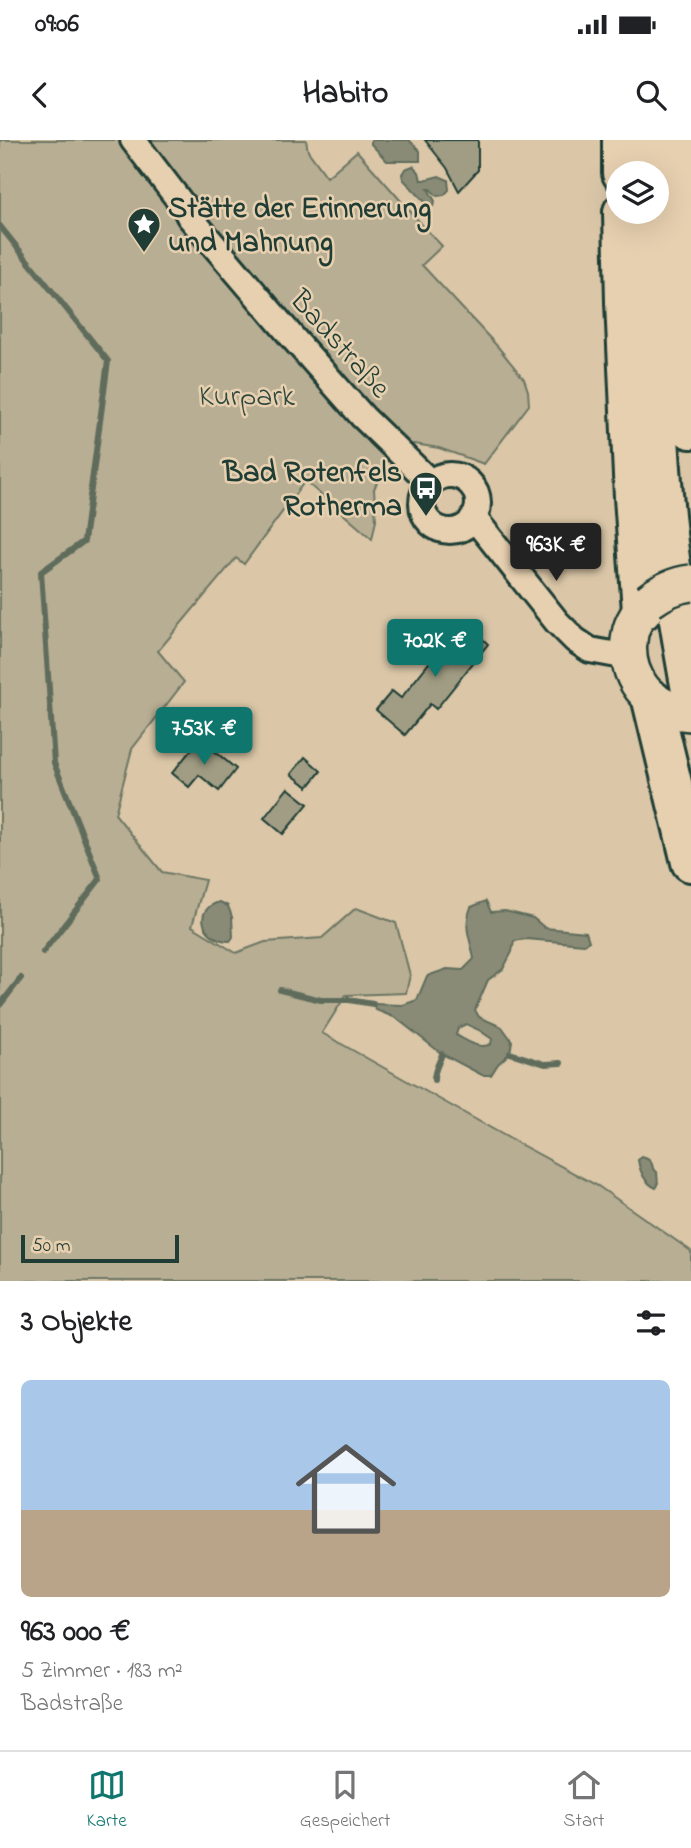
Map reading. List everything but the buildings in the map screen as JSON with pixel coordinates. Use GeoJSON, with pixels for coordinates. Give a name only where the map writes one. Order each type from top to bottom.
{"type":"FeatureCollection","features":[{"type":"Feature","properties":{"kind":"main road"},"geometry":{"type":"LineString","coordinates":[[622,140],[622,161]]}},
{"type":"Feature","properties":{"kind":"main road"},"geometry":{"type":"LineString","coordinates":[[650,140],[650,161]]}},
{"type":"Feature","properties":{"kind":"main road"},"geometry":{"type":"LineString","coordinates":[[677,140],[684,334],[691,429]]}},
{"type":"Feature","properties":{"kind":"main road"},"geometry":{"type":"LineString","coordinates":[[623,224],[634,497],[645,606]]}},
{"type":"Feature","properties":{"kind":"main road"},"geometry":{"type":"LineString","coordinates":[[651,224],[660,440],[668,541],[683,647],[675,703],[691,862]]}},
{"type":"Feature","properties":{"kind":"street","name":"Badstraße"},"geometry":{"type":"LineString","coordinates":[[133,140],[189,216],[293,338],[363,417],[430,483]]}},
{"type":"Feature","properties":{"kind":"street"},"geometry":{"type":"LineString","coordinates":[[454,476],[469,484],[477,498],[476,513],[466,526],[450,531],[440,529],[426,518],[422,499],[430,483],[438,478],[454,476]]}},
{"type":"Feature","properties":{"kind":"street"},"geometry":{"type":"LineString","coordinates":[[472,519],[575,640],[590,650],[628,657]]}},
{"type":"Feature","properties":{"kind":"street"},"geometry":{"type":"LineString","coordinates":[[675,703],[638,683],[628,657],[629,635],[632,625],[645,606],[662,591],[691,583]]}},
{"type":"Feature","properties":{"kind":"green space","name":"Kurpark"},"geometry":{"type":"Polygon","coordinates":[[[0,140],[306,140],[308,151],[327,177],[357,151],[442,246],[422,265],[524,379],[529,405],[484,464],[439,448],[414,444],[396,449],[386,461],[374,489],[376,520],[372,539],[305,481],[244,564],[236,558],[158,651],[184,682],[132,749],[115,814],[162,872],[205,880],[192,926],[236,953],[265,942],[322,938],[356,908],[396,923],[410,975],[406,993],[346,995],[322,1033],[598,1186],[691,1251],[691,1281],[0,1281],[0,140]]]}},
{"type":"Feature","properties":{"kind":"shaded area"},"geometry":{"type":"Polygon","coordinates":[[[371,140],[409,140],[420,151],[420,161],[387,161],[371,144],[371,140]]]}},
{"type":"Feature","properties":{"kind":"shaded area"},"geometry":{"type":"Polygon","coordinates":[[[413,166],[419,172],[421,180],[439,176],[448,180],[449,190],[444,195],[437,196],[428,189],[435,201],[433,206],[428,205],[403,179],[405,169],[413,166]]]}},
{"type":"Feature","properties":{"kind":"shaded area"},"geometry":{"type":"Polygon","coordinates":[[[486,901],[491,912],[505,911],[533,918],[545,928],[586,932],[589,941],[584,944],[526,939],[514,941],[512,952],[503,969],[488,980],[475,1010],[479,1017],[502,1027],[512,1041],[510,1053],[491,1075],[482,1075],[442,1054],[396,1018],[376,1010],[373,1004],[403,1005],[417,1000],[427,976],[447,969],[463,970],[474,959],[467,927],[471,907],[486,901]],[[466,1024],[458,1028],[456,1035],[478,1045],[491,1044],[492,1039],[466,1024]]]}},
{"type":"Feature","properties":{"kind":"shaded area"},"geometry":{"type":"Polygon","coordinates":[[[220,902],[228,906],[232,917],[233,937],[230,941],[213,936],[204,924],[206,911],[220,902]]]}},
{"type":"Feature","properties":{"kind":"shaded area"},"geometry":{"type":"Polygon","coordinates":[[[642,1157],[650,1161],[657,1172],[656,1188],[642,1173],[638,1160],[642,1157]]]}},
{"type":"Feature","properties":{"kind":"waterway"},"geometry":{"type":"LineString","coordinates":[[0,226],[108,361],[84,541],[41,572],[54,763],[100,879],[43,952]]}},
{"type":"Feature","properties":{"kind":"waterway"},"geometry":{"type":"LineString","coordinates":[[0,1005],[21,978]]}},
{"type":"Feature","properties":{"kind":"waterway"},"geometry":{"type":"LineString","coordinates":[[280,990],[321,1000],[349,1000],[373,1004]]}},
{"type":"Feature","properties":{"kind":"waterway"},"geometry":{"type":"LineString","coordinates":[[510,1053],[545,1064],[561,1063]]}},
{"type":"Feature","properties":{"kind":"waterway"},"geometry":{"type":"LineString","coordinates":[[434,1080],[442,1054]]}},
{"type":"Feature","properties":{"kind":"place","name":"Stätte der Erinnerung und Mahnung"},"geometry":{"type":"Point","coordinates":[144,254]}},
{"type":"Feature","properties":{"kind":"place","name":"Bad Rotenfels Rotherma"},"geometry":{"type":"Point","coordinates":[426,518]}}]}
